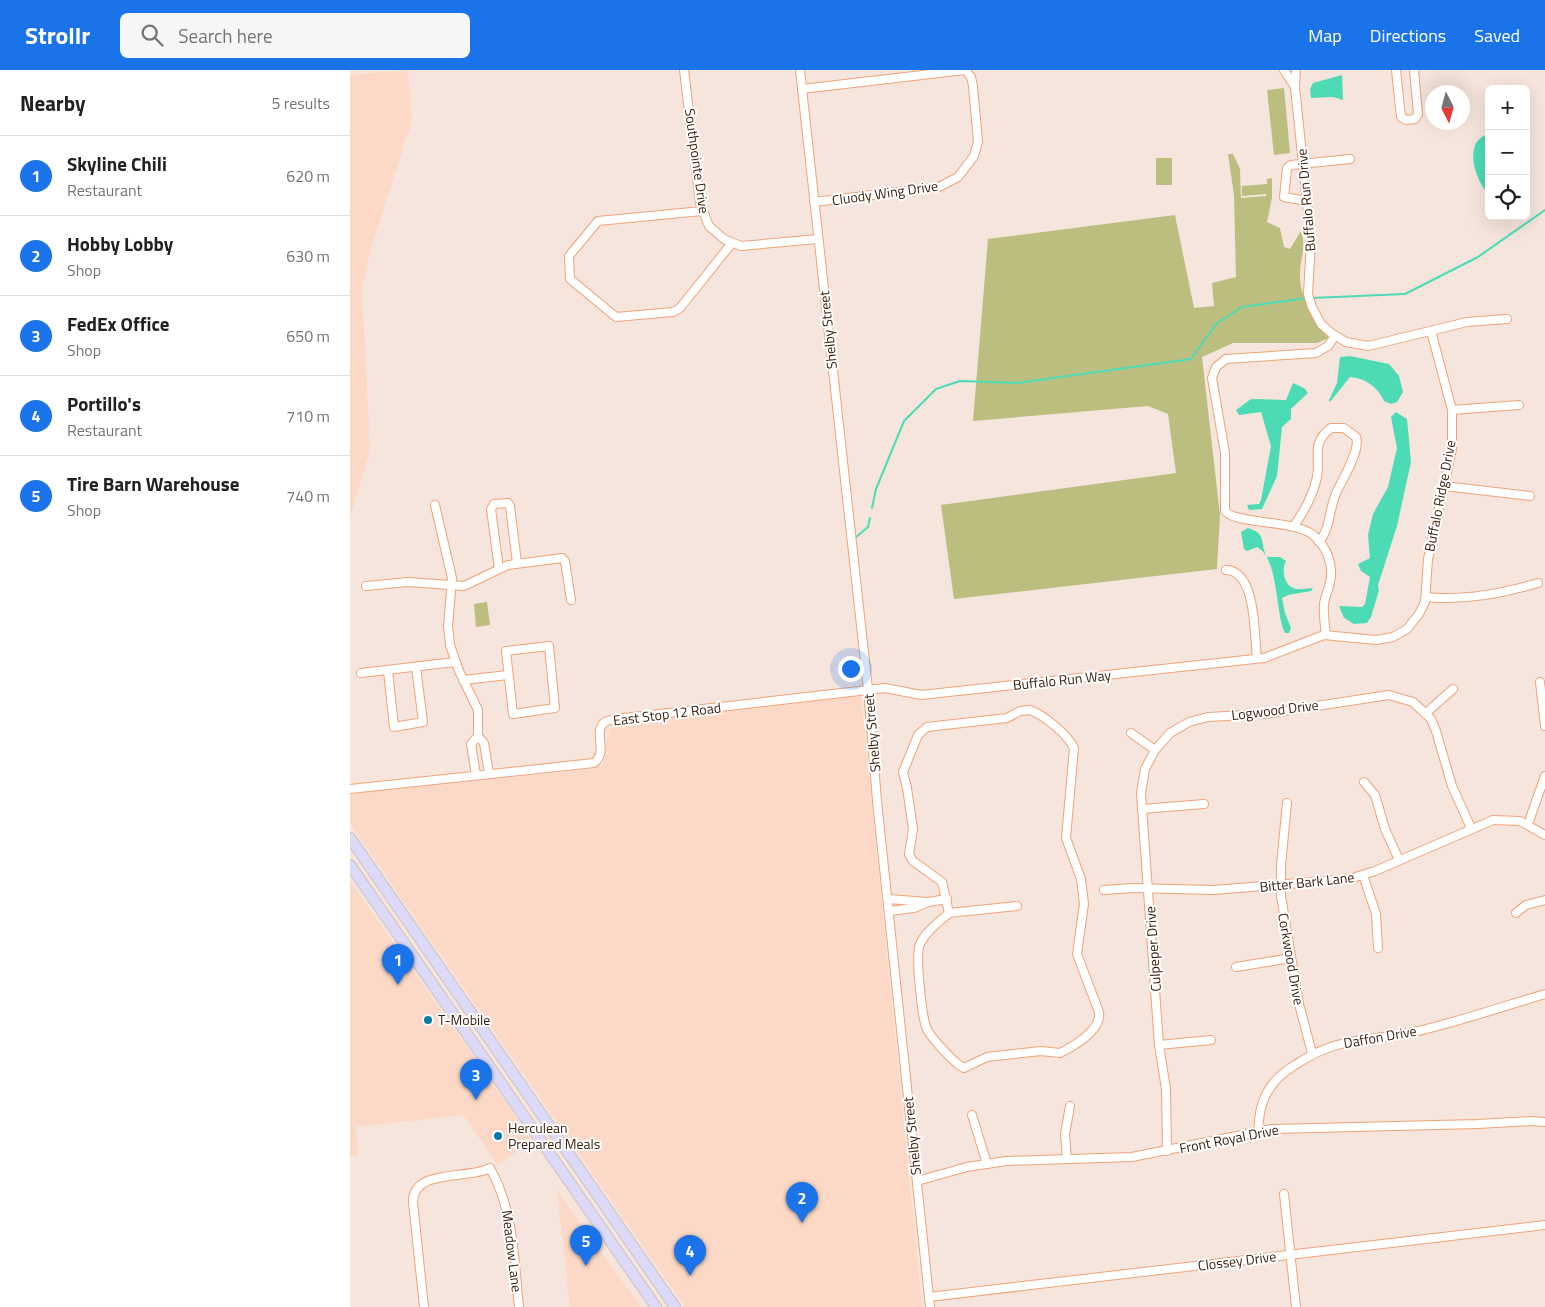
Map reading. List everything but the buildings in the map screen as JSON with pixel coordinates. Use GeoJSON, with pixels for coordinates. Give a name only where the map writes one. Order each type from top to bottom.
{"type":"FeatureCollection","features":[{"type":"Feature","properties":{"kind":"main road"},"geometry":{"type":"LineString","coordinates":[[350,838],[675,1307]]}},
{"type":"Feature","properties":{"kind":"main road"},"geometry":{"type":"LineString","coordinates":[[350,865],[656,1307]]}},
{"type":"Feature","properties":{"kind":"street","name":"Southpointe Drive"},"geometry":{"type":"LineString","coordinates":[[684,70],[702,211],[714,232],[732,243]]}},
{"type":"Feature","properties":{"kind":"street","name":"Shelby Street"},"geometry":{"type":"LineString","coordinates":[[800,70],[868,689],[930,1307]]}},
{"type":"Feature","properties":{"kind":"street","name":"Cluody Wing Drive"},"geometry":{"type":"LineString","coordinates":[[802,89],[965,70],[971,77],[973,86],[978,142],[974,156],[958,177],[939,187],[814,202]]}},
{"type":"Feature","properties":{"kind":"street","name":"Buffalo Run Drive"},"geometry":{"type":"LineString","coordinates":[[1284,70],[1295,87]]}},
{"type":"Feature","properties":{"kind":"street","name":"Buffalo Run Drive"},"geometry":{"type":"LineString","coordinates":[[1296,70],[1295,87],[1312,247],[1309,297],[1318,319],[1335,336],[1353,344],[1368,346],[1467,322],[1508,319]]}},
{"type":"Feature","properties":{"kind":"street"},"geometry":{"type":"LineString","coordinates":[[1396,70],[1401,117],[1409,120],[1417,117],[1418,113],[1414,70]]}},
{"type":"Feature","properties":{"kind":"street"},"geometry":{"type":"LineString","coordinates":[[1307,201],[1287,199],[1283,195],[1287,168],[1291,165],[1350,158]]}},
{"type":"Feature","properties":{"kind":"street"},"geometry":{"type":"LineString","coordinates":[[702,211],[598,221],[568,257],[569,275],[572,282],[614,316],[620,318],[678,310],[732,243],[748,246],[818,239]]}},
{"type":"Feature","properties":{"kind":"street","name":"Buffalo Ridge Drive"},"geometry":{"type":"LineString","coordinates":[[1326,634],[1380,639],[1393,637],[1411,625],[1419,614],[1426,596],[1428,559],[1452,450],[1452,410],[1431,331]]}},
{"type":"Feature","properties":{"kind":"street"},"geometry":{"type":"LineString","coordinates":[[1326,634],[1324,606],[1331,570],[1327,555],[1319,542],[1310,533],[1294,526],[1234,518],[1226,512],[1225,453],[1212,381],[1216,367],[1230,358],[1287,357],[1319,352],[1328,346],[1335,336]]}},
{"type":"Feature","properties":{"kind":"street"},"geometry":{"type":"LineString","coordinates":[[1452,410],[1519,405]]}},
{"type":"Feature","properties":{"kind":"street"},"geometry":{"type":"LineString","coordinates":[[1294,526],[1307,507],[1317,478],[1318,444],[1328,430],[1340,426],[1355,436],[1357,447],[1332,501],[1326,530],[1319,542]]}},
{"type":"Feature","properties":{"kind":"street"},"geometry":{"type":"LineString","coordinates":[[1444,486],[1530,496]]}},
{"type":"Feature","properties":{"kind":"street"},"geometry":{"type":"LineString","coordinates":[[499,569],[491,509],[494,504],[508,503],[510,506],[517,563]]}},
{"type":"Feature","properties":{"kind":"street"},"geometry":{"type":"LineString","coordinates":[[435,505],[452,584],[448,628],[455,662],[478,710],[478,736],[484,744],[489,774]]}},
{"type":"Feature","properties":{"kind":"street"},"geometry":{"type":"LineString","coordinates":[[366,586],[408,582],[464,586],[499,569],[517,563],[563,558],[571,600]]}},
{"type":"Feature","properties":{"kind":"street"},"geometry":{"type":"LineString","coordinates":[[1226,570],[1240,575],[1248,586],[1257,658]]}},
{"type":"Feature","properties":{"kind":"street"},"geometry":{"type":"LineString","coordinates":[[1426,596],[1451,599],[1488,595],[1538,583]]}},
{"type":"Feature","properties":{"kind":"street","name":"Buffalo Run Way"},"geometry":{"type":"LineString","coordinates":[[868,689],[885,688],[921,695],[1274,656],[1314,637],[1326,634]]}},
{"type":"Feature","properties":{"kind":"street"},"geometry":{"type":"LineString","coordinates":[[549,646],[555,708],[513,714],[508,675],[506,651],[549,646]]}},
{"type":"Feature","properties":{"kind":"street"},"geometry":{"type":"LineString","coordinates":[[361,674],[455,662]]}},
{"type":"Feature","properties":{"kind":"street"},"geometry":{"type":"LineString","coordinates":[[388,671],[394,727],[423,722],[416,667]]}},
{"type":"Feature","properties":{"kind":"street"},"geometry":{"type":"LineString","coordinates":[[463,680],[508,675]]}},
{"type":"Feature","properties":{"kind":"street"},"geometry":{"type":"LineString","coordinates":[[1540,682],[1545,726]]}},
{"type":"Feature","properties":{"kind":"street","name":"East Stop 12 Road"},"geometry":{"type":"LineString","coordinates":[[350,789],[594,763],[601,754],[600,733],[605,722],[868,689]]}},
{"type":"Feature","properties":{"kind":"street"},"geometry":{"type":"LineString","coordinates":[[1453,689],[1426,713],[1436,731],[1448,775],[1471,828]]}},
{"type":"Feature","properties":{"kind":"street","name":"Logwood Drive"},"geometry":{"type":"LineString","coordinates":[[1155,750],[1174,730],[1202,718],[1264,714],[1378,695],[1404,698],[1426,713]]}},
{"type":"Feature","properties":{"kind":"street"},"geometry":{"type":"LineString","coordinates":[[949,913],[942,882],[913,861],[908,854],[913,829],[908,788],[902,774],[921,732],[935,725],[1007,718],[1028,710],[1036,713],[1053,726],[1069,740],[1074,748],[1066,838],[1081,879],[1084,906],[1077,954],[1099,1012],[1099,1020],[1094,1028],[1058,1054],[1041,1051],[987,1057],[964,1068],[938,1042],[925,1024],[917,954],[925,936],[949,913],[1017,906]]}},
{"type":"Feature","properties":{"kind":"street"},"geometry":{"type":"LineString","coordinates":[[1131,733],[1155,750]]}},
{"type":"Feature","properties":{"kind":"street"},"geometry":{"type":"LineString","coordinates":[[476,775],[472,744],[478,736]]}},
{"type":"Feature","properties":{"kind":"street","name":"Culpeper Drive"},"geometry":{"type":"LineString","coordinates":[[1155,750],[1143,777],[1142,809],[1159,1044],[1166,1089],[1167,1151]]}},
{"type":"Feature","properties":{"kind":"street"},"geometry":{"type":"LineString","coordinates":[[1528,824],[1545,776]]}},
{"type":"Feature","properties":{"kind":"street"},"geometry":{"type":"LineString","coordinates":[[1364,782],[1375,795],[1385,829],[1399,860]]}},
{"type":"Feature","properties":{"kind":"street","name":"Corkwood Drive"},"geometry":{"type":"LineString","coordinates":[[1287,803],[1281,886],[1301,1015],[1312,1054]]}},
{"type":"Feature","properties":{"kind":"street"},"geometry":{"type":"LineString","coordinates":[[1142,809],[1204,804]]}},
{"type":"Feature","properties":{"kind":"street","name":"Bitter Bark Lane"},"geometry":{"type":"LineString","coordinates":[[1104,890],[1149,888],[1214,890],[1338,881],[1363,875],[1484,822],[1504,818],[1528,824],[1545,835]]}},
{"type":"Feature","properties":{"kind":"street"},"geometry":{"type":"LineString","coordinates":[[1363,875],[1376,914],[1378,948]]}},
{"type":"Feature","properties":{"kind":"street"},"geometry":{"type":"LineString","coordinates":[[888,898],[928,902]]}},
{"type":"Feature","properties":{"kind":"street"},"geometry":{"type":"LineString","coordinates":[[889,911],[912,908],[928,902],[947,899]]}},
{"type":"Feature","properties":{"kind":"street"},"geometry":{"type":"LineString","coordinates":[[1516,914],[1526,905],[1545,900]]}},
{"type":"Feature","properties":{"kind":"street"},"geometry":{"type":"LineString","coordinates":[[1236,966],[1291,958]]}},
{"type":"Feature","properties":{"kind":"street","name":"Daffon Drive"},"geometry":{"type":"LineString","coordinates":[[1258,1131],[1262,1104],[1271,1085],[1285,1071],[1312,1054],[1347,1041],[1412,1032],[1449,1023],[1545,994]]}},
{"type":"Feature","properties":{"kind":"street"},"geometry":{"type":"LineString","coordinates":[[1159,1044],[1211,1040]]}},
{"type":"Feature","properties":{"kind":"street"},"geometry":{"type":"LineString","coordinates":[[1067,1159],[1065,1134],[1070,1106]]}},
{"type":"Feature","properties":{"kind":"street"},"geometry":{"type":"LineString","coordinates":[[972,1115],[986,1164]]}},
{"type":"Feature","properties":{"kind":"street","name":"Front Royal Drive"},"geometry":{"type":"LineString","coordinates":[[917,1182],[986,1164],[1018,1159],[1118,1158],[1167,1151],[1258,1131],[1292,1127],[1545,1122]]}},
{"type":"Feature","properties":{"kind":"street","name":"Meadow Lane"},"geometry":{"type":"LineString","coordinates":[[424,1307],[413,1202],[415,1191],[425,1181],[490,1168],[501,1190],[509,1217],[519,1307]]}},
{"type":"Feature","properties":{"kind":"street"},"geometry":{"type":"LineString","coordinates":[[1284,1194],[1296,1307]]}},
{"type":"Feature","properties":{"kind":"street","name":"Clossey Drive"},"geometry":{"type":"LineString","coordinates":[[929,1297],[1545,1225]]}},
{"type":"Feature","properties":{"kind":"shaded area"},"geometry":{"type":"Polygon","coordinates":[[[408,70],[412,121],[371,248],[362,289],[370,451],[350,517],[350,75],[408,70]]]}},
{"type":"Feature","properties":{"kind":"shaded area"},"geometry":{"type":"Polygon","coordinates":[[[1342,75],[1343,100],[1333,97],[1311,98],[1310,89],[1313,83],[1342,75]]]}},
{"type":"Feature","properties":{"kind":"shaded area"},"geometry":{"type":"Polygon","coordinates":[[[1284,88],[1290,153],[1274,155],[1267,90],[1284,88]]]}},
{"type":"Feature","properties":{"kind":"shaded area"},"geometry":{"type":"Polygon","coordinates":[[[1485,136],[1485,190],[1476,171],[1473,152],[1481,138],[1485,136]]]}},
{"type":"Feature","properties":{"kind":"shaded area"},"geometry":{"type":"Polygon","coordinates":[[[1228,154],[1233,154],[1240,169],[1241,198],[1266,196],[1266,194],[1242,196],[1242,186],[1267,184],[1267,179],[1272,178],[1272,198],[1267,222],[1280,228],[1284,247],[1290,249],[1301,231],[1303,238],[1300,268],[1302,292],[1309,308],[1329,338],[1317,343],[1233,343],[1202,357],[1220,515],[1217,569],[954,599],[941,505],[1176,473],[1168,414],[1148,406],[973,421],[988,239],[1175,215],[1194,308],[1214,306],[1212,283],[1236,277],[1234,195],[1228,154]]]}},
{"type":"Feature","properties":{"kind":"shaded area"},"geometry":{"type":"Polygon","coordinates":[[[1156,158],[1172,158],[1172,185],[1156,185],[1156,158]]]}},
{"type":"Feature","properties":{"kind":"shaded area"},"geometry":{"type":"Polygon","coordinates":[[[1350,356],[1389,364],[1399,376],[1403,392],[1397,402],[1391,404],[1384,401],[1378,391],[1370,384],[1361,379],[1350,377],[1330,402],[1329,400],[1337,383],[1340,357],[1350,356]]]}},
{"type":"Feature","properties":{"kind":"shaded area"},"geometry":{"type":"Polygon","coordinates":[[[1293,383],[1304,388],[1308,393],[1291,409],[1291,419],[1282,427],[1277,476],[1262,509],[1249,510],[1247,505],[1259,504],[1261,500],[1271,446],[1261,412],[1239,415],[1236,410],[1251,399],[1286,400],[1293,383]]]}},
{"type":"Feature","properties":{"kind":"shaded area"},"geometry":{"type":"Polygon","coordinates":[[[1396,412],[1407,419],[1411,462],[1397,526],[1378,585],[1379,590],[1371,617],[1367,623],[1354,624],[1344,618],[1339,606],[1362,607],[1365,604],[1370,577],[1361,571],[1358,564],[1370,558],[1368,535],[1373,514],[1388,487],[1397,448],[1391,417],[1396,412]]]}},
{"type":"Feature","properties":{"kind":"shaded area"},"geometry":{"type":"Polygon","coordinates":[[[1248,528],[1261,536],[1267,557],[1280,557],[1286,561],[1284,569],[1285,578],[1292,588],[1313,588],[1311,591],[1288,595],[1282,598],[1291,628],[1289,633],[1285,633],[1282,624],[1269,562],[1264,553],[1257,547],[1247,551],[1244,549],[1241,532],[1248,528]]]}},
{"type":"Feature","properties":{"kind":"shaded area"},"geometry":{"type":"Polygon","coordinates":[[[487,602],[490,625],[476,627],[474,604],[487,602]]]}},
{"type":"Feature","properties":{"kind":"shaded area"},"geometry":{"type":"Polygon","coordinates":[[[861,696],[922,1307],[685,1307],[350,824],[350,794],[594,769],[603,765],[609,729],[626,723],[861,696]]]}},
{"type":"Feature","properties":{"kind":"shaded area"},"geometry":{"type":"Polygon","coordinates":[[[350,881],[532,1140],[498,1165],[463,1115],[356,1127],[358,1155],[350,1156],[350,881]]]}},
{"type":"Feature","properties":{"kind":"shaded area"},"geometry":{"type":"Polygon","coordinates":[[[557,1191],[641,1307],[570,1307],[557,1191]]]}},
{"type":"Feature","properties":{"kind":"waterway"},"geometry":{"type":"LineString","coordinates":[[1311,298],[1405,294],[1478,257],[1545,210]]}},
{"type":"Feature","properties":{"kind":"waterway"},"geometry":{"type":"LineString","coordinates":[[872,508],[876,489],[904,421],[936,389],[960,381],[1017,383],[1191,359],[1216,324],[1242,307],[1307,298]]}},
{"type":"Feature","properties":{"kind":"waterway"},"geometry":{"type":"LineString","coordinates":[[855,538],[868,527],[870,518]]}},
{"type":"Feature","properties":{"kind":"place","name":"Skyline Chili"},"geometry":{"type":"Point","coordinates":[398,985]}},
{"type":"Feature","properties":{"kind":"place","name":"T-Mobile"},"geometry":{"type":"Point","coordinates":[428,1020]}},
{"type":"Feature","properties":{"kind":"place","name":"FedEx Office"},"geometry":{"type":"Point","coordinates":[476,1100]}},
{"type":"Feature","properties":{"kind":"place","name":"Herculean Prepared Meals"},"geometry":{"type":"Point","coordinates":[498,1136]}},
{"type":"Feature","properties":{"kind":"place","name":"Hobby Lobby"},"geometry":{"type":"Point","coordinates":[802,1223]}},
{"type":"Feature","properties":{"kind":"place","name":"Tire Barn Warehouse"},"geometry":{"type":"Point","coordinates":[586,1266]}},
{"type":"Feature","properties":{"kind":"place","name":"Portillo's"},"geometry":{"type":"Point","coordinates":[690,1276]}}]}
